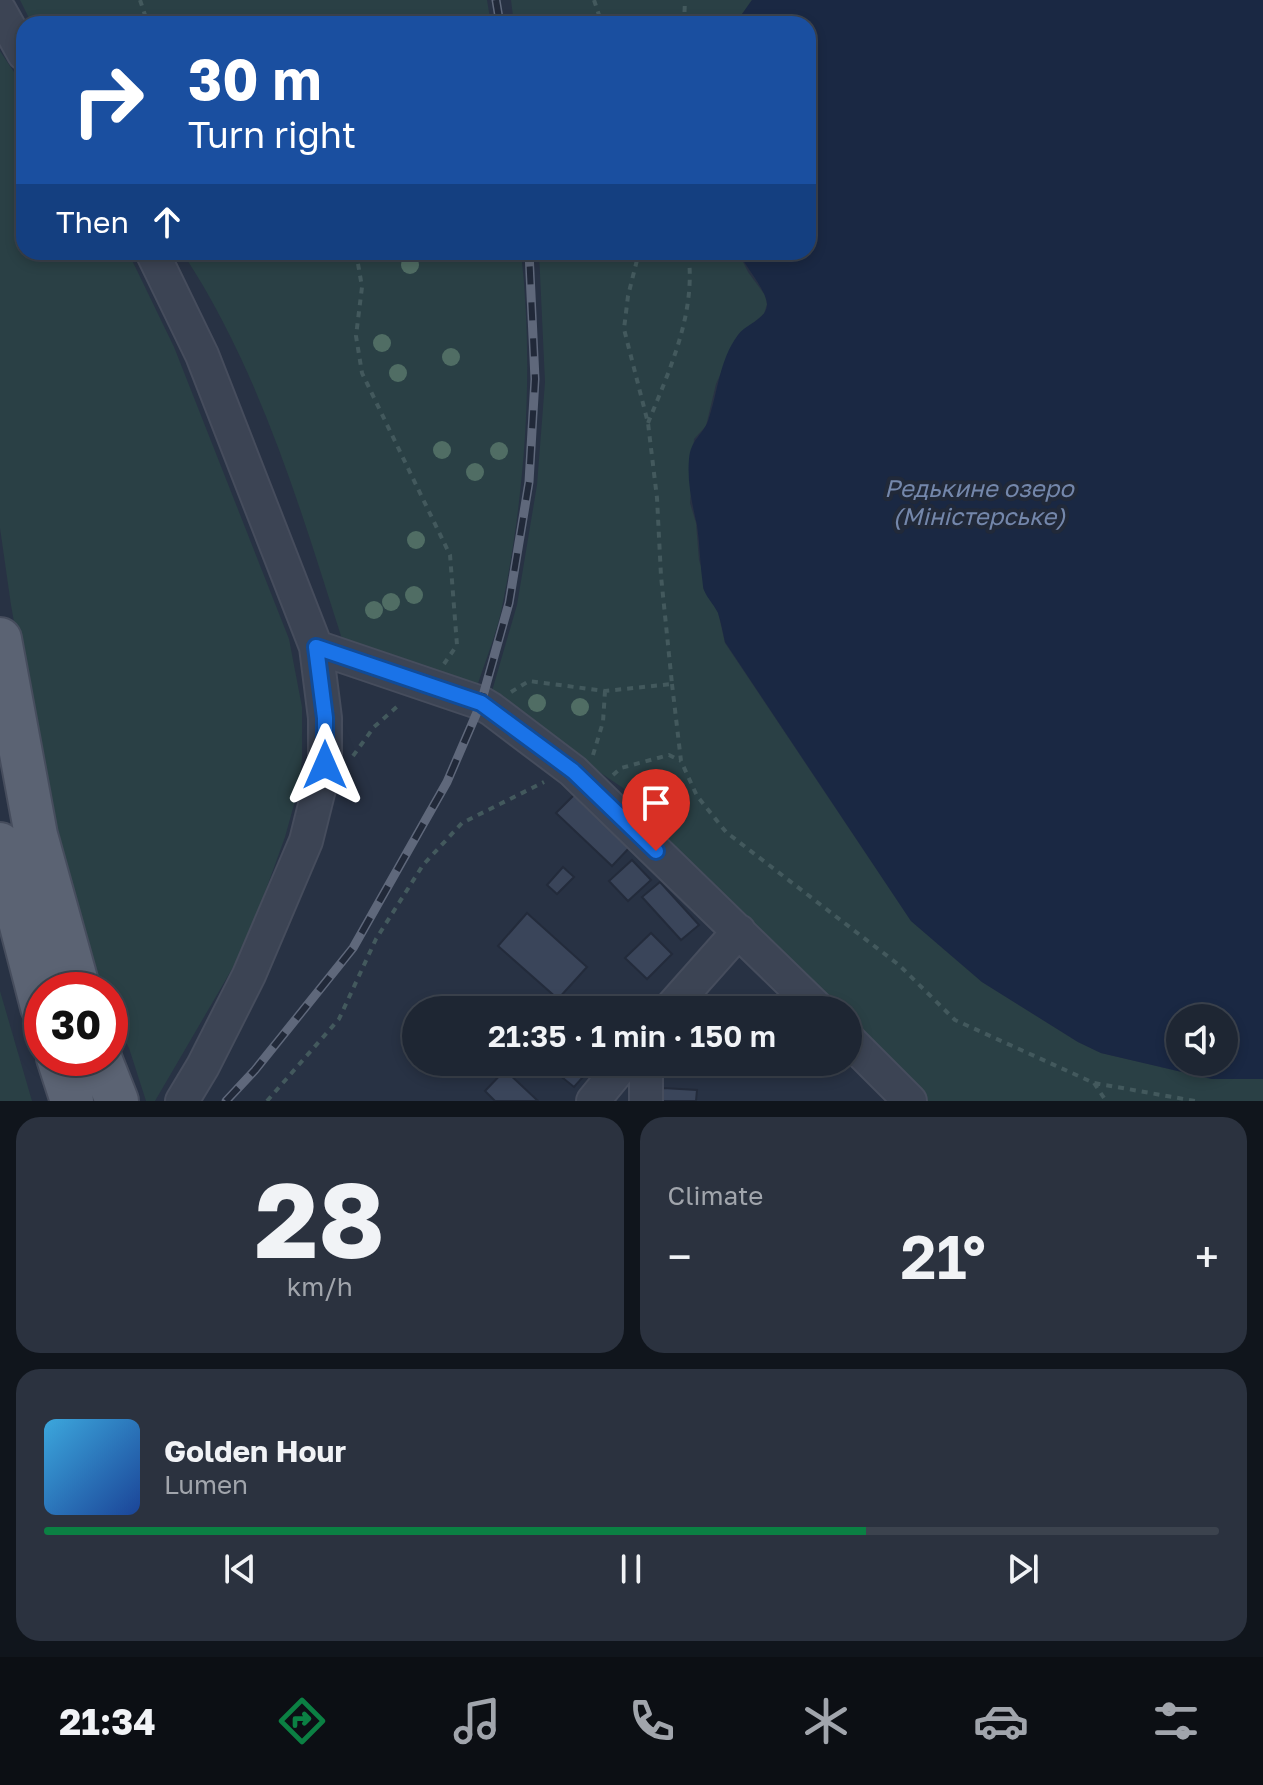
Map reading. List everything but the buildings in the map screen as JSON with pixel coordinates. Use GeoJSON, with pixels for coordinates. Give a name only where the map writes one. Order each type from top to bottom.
{"type":"FeatureCollection","features":[{"type":"Feature","properties":{"kind":"main road"},"geometry":{"type":"LineString","coordinates":[[0,639],[36,835],[74,972]]}},
{"type":"Feature","properties":{"kind":"main road"},"geometry":{"type":"LineString","coordinates":[[0,844],[33,972]]}},
{"type":"Feature","properties":{"kind":"main road"},"geometry":{"type":"LineString","coordinates":[[64,1076],[72,1101]]}},
{"type":"Feature","properties":{"kind":"main road"},"geometry":{"type":"LineString","coordinates":[[107,1076],[117,1101]]}},
{"type":"Feature","properties":{"kind":"street"},"geometry":{"type":"LineString","coordinates":[[0,11],[16,40]]}},
{"type":"Feature","properties":{"kind":"street"},"geometry":{"type":"LineString","coordinates":[[156,260],[202,355],[316,647],[325,718],[325,765],[306,841],[249,975],[182,1101]]}},
{"type":"Feature","properties":{"kind":"street"},"geometry":{"type":"LineString","coordinates":[[316,647],[486,706],[583,780],[805,996]]}},
{"type":"Feature","properties":{"kind":"street"},"geometry":{"type":"LineString","coordinates":[[681,996],[739,931]]}},
{"type":"Feature","properties":{"kind":"street"},"geometry":{"type":"LineString","coordinates":[[862,1053],[910,1101]]}},
{"type":"Feature","properties":{"kind":"street"},"geometry":{"type":"LineString","coordinates":[[593,1101],[614,1076]]}},
{"type":"Feature","properties":{"kind":"street"},"geometry":{"type":"LineString","coordinates":[[646,1076],[646,1101]]}},
{"type":"Feature","properties":{"kind":"path"},"geometry":{"type":"LineString","coordinates":[[637,260],[624,329],[648,423],[681,761],[697,796],[726,832],[899,965],[955,1020],[1094,1083],[1195,1101]]}},
{"type":"Feature","properties":{"kind":"path"},"geometry":{"type":"LineString","coordinates":[[648,423],[677,353],[689,292],[688,260]]}},
{"type":"Feature","properties":{"kind":"path"},"geometry":{"type":"LineString","coordinates":[[486,706],[529,681],[605,691],[672,684]]}},
{"type":"Feature","properties":{"kind":"path"},"geometry":{"type":"LineString","coordinates":[[583,780],[603,722],[605,691]]}},
{"type":"Feature","properties":{"kind":"path"},"geometry":{"type":"LineString","coordinates":[[266,1101],[339,1019],[376,939],[423,865],[462,823],[530,789],[583,780],[669,755],[681,761]]}},
{"type":"Feature","properties":{"kind":"path"},"geometry":{"type":"LineString","coordinates":[[1094,1083],[1106,1101]]}},
{"type":"Feature","properties":{"kind":"green space"},"geometry":{"type":"Polygon","coordinates":[[[20,0],[487,0],[490,16],[28,16],[20,0]]]}},
{"type":"Feature","properties":{"kind":"green space"},"geometry":{"type":"Polygon","coordinates":[[[511,0],[752,0],[741,16],[513,16],[511,0]]]}},
{"type":"Feature","properties":{"kind":"green space"},"geometry":{"type":"Polygon","coordinates":[[[0,51],[16,75],[16,260],[132,260],[174,347],[289,639],[302,707],[302,759],[298,790],[285,837],[246,945],[155,1101],[146,1101],[128,1046],[128,972],[95,972],[46,800],[0,528],[0,51]]]}},
{"type":"Feature","properties":{"kind":"green space"},"geometry":{"type":"Polygon","coordinates":[[[187,260],[522,260],[527,339],[522,471],[501,613],[476,690],[342,639],[275,440],[234,343],[187,260]]]}},
{"type":"Feature","properties":{"kind":"green space"},"geometry":{"type":"Polygon","coordinates":[[[539,260],[742,260],[765,295],[767,304],[764,314],[738,335],[716,384],[706,426],[694,439],[690,503],[696,523],[703,588],[718,612],[725,643],[911,921],[982,982],[1078,1042],[1101,1053],[1166,1068],[1166,1076],[1263,1079],[1263,1101],[927,1101],[862,1045],[862,996],[811,996],[662,849],[647,814],[623,788],[490,698],[517,605],[537,485],[545,382],[539,260]]]}},
{"type":"Feature","properties":{"kind":"green space"},"geometry":{"type":"Polygon","coordinates":[[[0,991],[32,1101],[0,1101],[0,991]]]}},
{"type":"Feature","properties":{"kind":"water","name":"Редькине озеро (Міністерське)"},"geometry":{"type":"Polygon","coordinates":[[[752,0],[1263,0],[1263,1079],[1199,1076],[1238,1076],[1238,1004],[1166,1004],[1166,1068],[1101,1053],[982,982],[911,921],[725,642],[718,613],[703,586],[689,484],[690,452],[708,421],[732,345],[742,331],[766,310],[764,293],[743,260],[816,260],[816,16],[741,16],[752,0]]]}},
{"type":"Feature","properties":{"kind":"railway"},"geometry":{"type":"LineString","coordinates":[[496,0],[499,16]]}},
{"type":"Feature","properties":{"kind":"railway"},"geometry":{"type":"LineString","coordinates":[[226,1101],[255,1070],[353,948],[447,782],[481,703],[509,603],[529,482],[535,379],[529,260]]}},
{"type":"Feature","properties":{"kind":"route"},"geometry":{"type":"LineString","coordinates":[[325,765],[325,718],[316,647],[481,703],[573,771],[656,851]]}}]}
